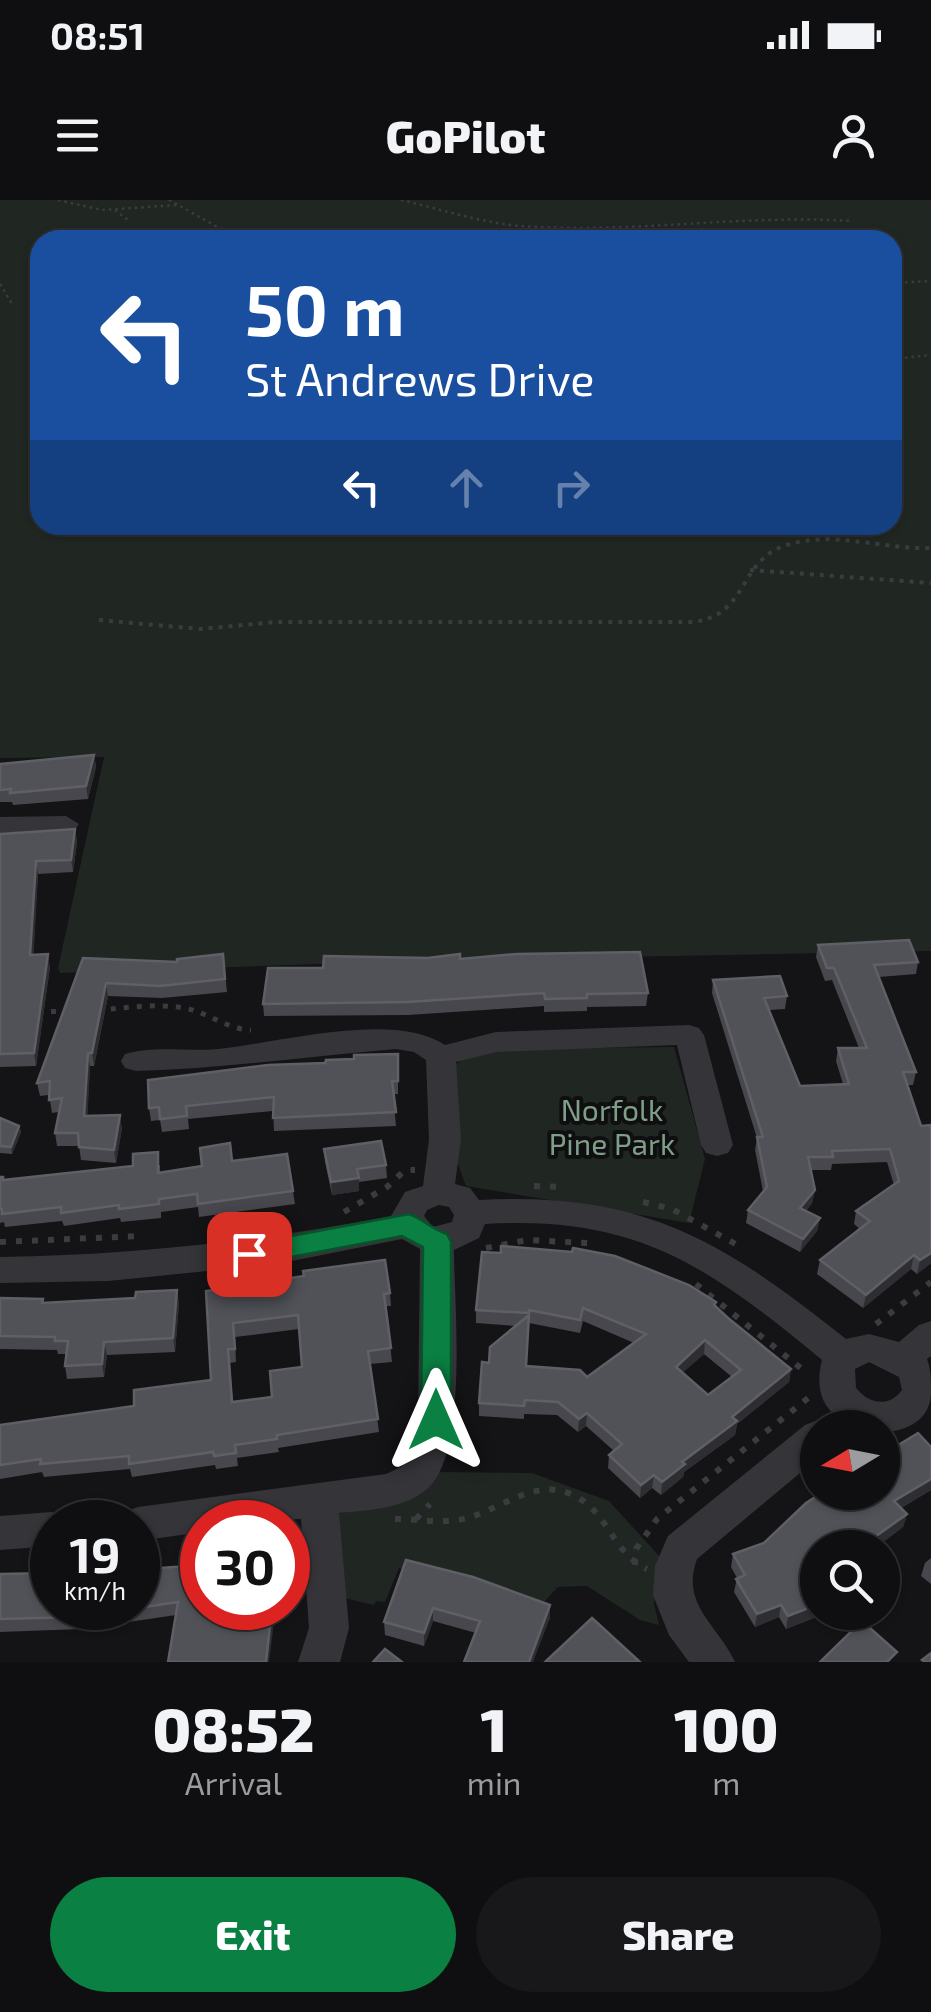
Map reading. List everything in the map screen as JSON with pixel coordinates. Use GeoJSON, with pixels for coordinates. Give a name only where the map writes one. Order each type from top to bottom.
{"type":"FeatureCollection","features":[{"type":"Feature","properties":{"kind":"street"},"geometry":{"type":"LineString","coordinates":[[0,825],[66,824]]}},
{"type":"Feature","properties":{"kind":"street"},"geometry":{"type":"LineString","coordinates":[[136,1061],[218,1058],[279,1048],[396,1040],[422,1043],[441,1056],[496,1042],[689,1035],[717,1145]]}},
{"type":"Feature","properties":{"kind":"street"},"geometry":{"type":"LineString","coordinates":[[160,1521],[391,1490],[414,1478],[430,1458],[436,1420],[423,1233],[410,1208],[439,1185],[444,1140],[441,1056]]}},
{"type":"Feature","properties":{"kind":"street"},"geometry":{"type":"LineString","coordinates":[[0,1270],[108,1268],[423,1233],[460,1236],[468,1229],[471,1213],[458,1197],[439,1185]]}},
{"type":"Feature","properties":{"kind":"street"},"geometry":{"type":"LineString","coordinates":[[471,1213],[520,1209],[638,1226],[690,1246],[739,1276],[843,1356]]}},
{"type":"Feature","properties":{"kind":"street"},"geometry":{"type":"LineString","coordinates":[[903,1359],[931,1334]]}},
{"type":"Feature","properties":{"kind":"street"},"geometry":{"type":"LineString","coordinates":[[837,1410],[834,1372],[843,1356],[869,1348],[903,1359],[920,1381],[921,1393],[914,1408],[900,1414]]}},
{"type":"Feature","properties":{"kind":"street"},"geometry":{"type":"LineString","coordinates":[[714,1662],[652,1571],[800,1451]]}},
{"type":"Feature","properties":{"kind":"street"},"geometry":{"type":"LineString","coordinates":[[319,1662],[330,1628],[320,1500]]}},
{"type":"Feature","properties":{"kind":"street"},"geometry":{"type":"LineString","coordinates":[[0,1533],[30,1531]]}},
{"type":"Feature","properties":{"kind":"path"},"geometry":{"type":"LineString","coordinates":[[58,200],[100,210],[177,205]]}},
{"type":"Feature","properties":{"kind":"path"},"geometry":{"type":"LineString","coordinates":[[169,200],[224,230]]}},
{"type":"Feature","properties":{"kind":"path"},"geometry":{"type":"LineString","coordinates":[[401,200],[519,226],[664,225],[806,218],[852,221]]}},
{"type":"Feature","properties":{"kind":"path"},"geometry":{"type":"LineString","coordinates":[[100,210],[100,222]]}},
{"type":"Feature","properties":{"kind":"path"},"geometry":{"type":"LineString","coordinates":[[115,210],[128,220]]}},
{"type":"Feature","properties":{"kind":"path"},"geometry":{"type":"LineString","coordinates":[[902,282],[931,280]]}},
{"type":"Feature","properties":{"kind":"path"},"geometry":{"type":"LineString","coordinates":[[0,284],[12,304]]}},
{"type":"Feature","properties":{"kind":"path"},"geometry":{"type":"LineString","coordinates":[[902,358],[931,355]]}},
{"type":"Feature","properties":{"kind":"path"},"geometry":{"type":"LineString","coordinates":[[99,620],[200,629],[276,622],[676,623],[719,616],[729,608],[750,570],[774,550],[804,541],[931,548]]}},
{"type":"Feature","properties":{"kind":"path"},"geometry":{"type":"LineString","coordinates":[[750,570],[931,583]]}},
{"type":"Feature","properties":{"kind":"path"},"geometry":{"type":"LineString","coordinates":[[92,1010],[184,1007],[211,1017],[230,1031],[278,1029],[279,1048]]}},
{"type":"Feature","properties":{"kind":"path"},"geometry":{"type":"LineString","coordinates":[[37,1012],[74,1010]]}},
{"type":"Feature","properties":{"kind":"path"},"geometry":{"type":"LineString","coordinates":[[340,1214],[387,1187],[406,1170],[439,1185]]}},
{"type":"Feature","properties":{"kind":"path"},"geometry":{"type":"LineString","coordinates":[[0,1242],[158,1235]]}},
{"type":"Feature","properties":{"kind":"path"},"geometry":{"type":"LineString","coordinates":[[474,1253],[499,1242],[526,1240],[604,1247]]}},
{"type":"Feature","properties":{"kind":"path"},"geometry":{"type":"LineString","coordinates":[[652,1571],[636,1549],[657,1519],[812,1395],[810,1376],[692,1281]]}},
{"type":"Feature","properties":{"kind":"path"},"geometry":{"type":"LineString","coordinates":[[378,1521],[460,1520],[530,1488],[573,1494],[595,1508],[652,1571]]}},
{"type":"Feature","properties":{"kind":"path"},"geometry":{"type":"LineString","coordinates":[[416,1519],[435,1499]]}},
{"type":"Feature","properties":{"kind":"green space"},"geometry":{"type":"Polygon","coordinates":[[[0,200],[931,200],[931,951],[403,961],[60,973],[104,757],[0,758],[0,200]]]}},
{"type":"Feature","properties":{"kind":"green space","name":"Norfolk Pine Park"},"geometry":{"type":"Polygon","coordinates":[[[674,1047],[705,1159],[689,1223],[466,1186],[453,1151],[449,1067],[484,1049],[674,1047]]]}},
{"type":"Feature","properties":{"kind":"green space"},"geometry":{"type":"Polygon","coordinates":[[[434,1472],[532,1473],[609,1501],[661,1558],[654,1604],[659,1625],[640,1620],[587,1586],[558,1587],[541,1605],[399,1568],[385,1602],[376,1601],[374,1605],[340,1597],[334,1515],[412,1496],[434,1472]]]}},
{"type":"Feature","properties":{"kind":"building"},"geometry":{"type":"Polygon","coordinates":[[[94,755],[86,786],[10,793],[11,789],[0,790],[0,764],[94,755]]]}},
{"type":"Feature","properties":{"kind":"building"},"geometry":{"type":"Polygon","coordinates":[[[75,829],[71,860],[36,861],[30,955],[48,954],[34,1053],[0,1054],[0,834],[75,829]]]}},
{"type":"Feature","properties":{"kind":"building"},"geometry":{"type":"Polygon","coordinates":[[[909,940],[918,962],[874,965],[916,1072],[903,1072],[921,1126],[930,1125],[931,1129],[931,1253],[920,1260],[914,1255],[866,1295],[820,1260],[870,1221],[856,1211],[899,1181],[890,1149],[832,1151],[833,1157],[808,1157],[815,1190],[800,1208],[820,1218],[803,1239],[748,1210],[767,1187],[757,1137],[763,1137],[713,980],[780,976],[787,996],[764,998],[800,1086],[849,1084],[838,1048],[867,1048],[834,968],[827,968],[818,945],[909,940]]]}},
{"type":"Feature","properties":{"kind":"building"},"geometry":{"type":"Polygon","coordinates":[[[640,952],[648,993],[587,994],[587,998],[545,999],[544,993],[407,1002],[263,1004],[268,968],[323,968],[324,956],[428,958],[460,954],[460,959],[640,952]]]}},
{"type":"Feature","properties":{"kind":"building"},"geometry":{"type":"Polygon","coordinates":[[[223,954],[225,979],[160,986],[106,983],[92,1053],[88,1053],[84,1116],[120,1115],[114,1150],[79,1147],[78,1133],[55,1133],[62,1098],[49,1100],[50,1081],[37,1083],[83,958],[177,962],[223,954]]]}},
{"type":"Feature","properties":{"kind":"building"},"geometry":{"type":"Polygon","coordinates":[[[398,1054],[398,1081],[392,1081],[396,1112],[273,1118],[274,1097],[186,1106],[187,1116],[160,1119],[159,1107],[149,1108],[148,1080],[268,1065],[325,1063],[354,1059],[354,1055],[398,1054]]]}},
{"type":"Feature","properties":{"kind":"building"},"geometry":{"type":"Polygon","coordinates":[[[0,1118],[19,1126],[11,1147],[0,1146],[0,1118]]]}},
{"type":"Feature","properties":{"kind":"building"},"geometry":{"type":"Polygon","coordinates":[[[381,1141],[386,1165],[357,1169],[359,1178],[331,1182],[324,1149],[381,1141]]]}},
{"type":"Feature","properties":{"kind":"building"},"geometry":{"type":"Polygon","coordinates":[[[230,1143],[232,1161],[287,1154],[293,1191],[198,1204],[197,1194],[159,1199],[159,1204],[61,1213],[61,1207],[2,1214],[0,1209],[0,1177],[3,1180],[133,1166],[133,1154],[158,1152],[158,1173],[202,1166],[200,1148],[230,1143]]]}},
{"type":"Feature","properties":{"kind":"building"},"geometry":{"type":"Polygon","coordinates":[[[501,1246],[572,1252],[573,1248],[615,1256],[689,1285],[716,1302],[714,1305],[728,1318],[791,1369],[732,1417],[737,1421],[662,1482],[654,1475],[641,1485],[609,1455],[622,1444],[587,1413],[579,1419],[558,1402],[525,1400],[524,1406],[479,1403],[482,1362],[489,1363],[490,1347],[529,1315],[526,1366],[580,1370],[587,1377],[646,1334],[583,1308],[580,1320],[529,1310],[476,1310],[482,1252],[501,1253],[501,1246]],[[705,1340],[676,1367],[708,1395],[741,1370],[705,1340]]]}},
{"type":"Feature","properties":{"kind":"building"},"geometry":{"type":"Polygon","coordinates":[[[385,1260],[390,1293],[384,1294],[391,1348],[368,1351],[378,1419],[277,1435],[277,1439],[235,1445],[236,1453],[214,1456],[213,1452],[129,1464],[129,1456],[40,1464],[41,1459],[0,1465],[0,1425],[134,1406],[134,1390],[211,1380],[206,1291],[304,1276],[303,1271],[385,1260]],[[298,1315],[233,1323],[235,1349],[228,1349],[232,1402],[272,1397],[270,1371],[302,1367],[298,1315]]]}},
{"type":"Feature","properties":{"kind":"building"},"geometry":{"type":"Polygon","coordinates":[[[177,1290],[173,1338],[104,1342],[102,1364],[65,1366],[68,1341],[55,1341],[55,1337],[0,1336],[0,1298],[43,1299],[42,1303],[135,1298],[136,1292],[177,1290]]]}},
{"type":"Feature","properties":{"kind":"building"},"geometry":{"type":"Polygon","coordinates":[[[918,1433],[931,1447],[931,1479],[900,1497],[900,1444],[918,1433]]]}},
{"type":"Feature","properties":{"kind":"building"},"geometry":{"type":"Polygon","coordinates":[[[900,1507],[907,1514],[884,1530],[800,1530],[800,1611],[788,1616],[781,1605],[757,1614],[736,1579],[745,1575],[733,1554],[764,1543],[800,1509],[900,1507]]]}},
{"type":"Feature","properties":{"kind":"building"},"geometry":{"type":"Polygon","coordinates":[[[406,1560],[473,1577],[550,1605],[529,1662],[464,1662],[480,1621],[433,1608],[424,1633],[384,1622],[406,1560]]]}},
{"type":"Feature","properties":{"kind":"building"},"geometry":{"type":"Polygon","coordinates":[[[180,1567],[180,1630],[270,1630],[266,1662],[168,1662],[178,1602],[160,1605],[160,1568],[180,1567]]]}},
{"type":"Feature","properties":{"kind":"building"},"geometry":{"type":"Polygon","coordinates":[[[30,1573],[30,1618],[0,1619],[0,1574],[30,1573]]]}},
{"type":"Feature","properties":{"kind":"building"},"geometry":{"type":"Polygon","coordinates":[[[592,1618],[640,1662],[545,1662],[592,1618]]]}},
{"type":"Feature","properties":{"kind":"building"},"geometry":{"type":"Polygon","coordinates":[[[853,1630],[872,1630],[897,1652],[887,1662],[820,1662],[853,1630]]]}},
{"type":"Feature","properties":{"kind":"building"},"geometry":{"type":"Polygon","coordinates":[[[385,1649],[402,1662],[373,1662],[385,1649]]]}},
{"type":"Feature","properties":{"kind":"route"},"geometry":{"type":"LineString","coordinates":[[249,1254],[409,1225],[417,1234],[437,1242],[436,1420]]}}]}
